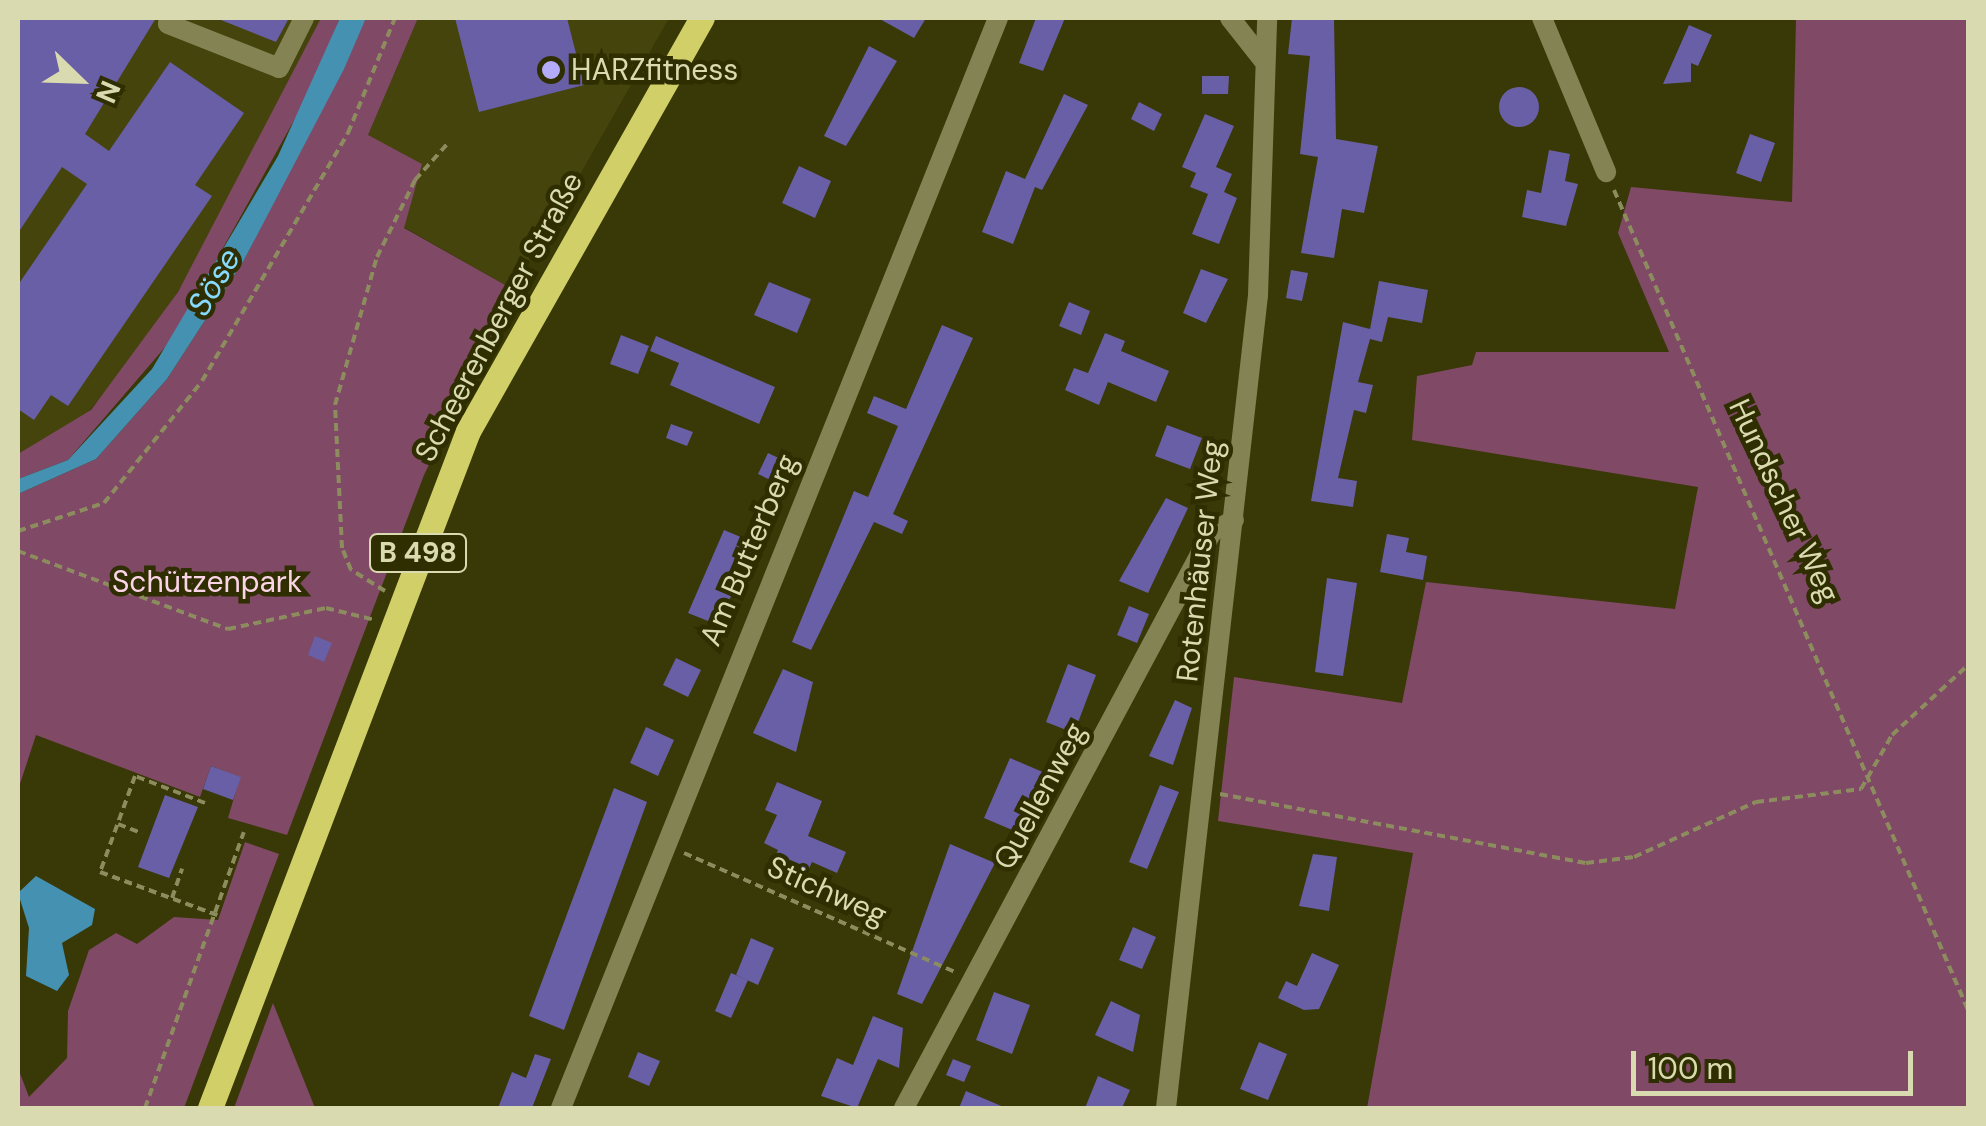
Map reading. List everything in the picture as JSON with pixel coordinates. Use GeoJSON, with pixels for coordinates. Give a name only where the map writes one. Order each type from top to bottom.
{"type":"FeatureCollection","features":[{"type":"Feature","properties":{"kind":"main road","name":"Scheerenberger Straße"},"geometry":{"type":"LineString","coordinates":[[210,1108],[468,430],[702,18]]}},
{"type":"Feature","properties":{"kind":"street"},"geometry":{"type":"LineString","coordinates":[[170,18],[168,24],[278,68],[304,18]]}},
{"type":"Feature","properties":{"kind":"street","name":"Am Butterberg"},"geometry":{"type":"LineString","coordinates":[[562,1108],[662,844],[998,18]]}},
{"type":"Feature","properties":{"kind":"street"},"geometry":{"type":"LineString","coordinates":[[1230,18],[1263,60]]}},
{"type":"Feature","properties":{"kind":"street","name":"Rotenhäuser Weg"},"geometry":{"type":"LineString","coordinates":[[1166,1108],[1206,792],[1258,294],[1263,60],[1268,18]]}},
{"type":"Feature","properties":{"kind":"street"},"geometry":{"type":"LineString","coordinates":[[1542,18],[1606,172]]}},
{"type":"Feature","properties":{"kind":"street","name":"Quellenweg"},"geometry":{"type":"LineString","coordinates":[[904,1108],[1212,532],[1234,520]]}},
{"type":"Feature","properties":{"kind":"path"},"geometry":{"type":"LineString","coordinates":[[18,531],[104,504],[202,381],[348,133],[395,18]]}},
{"type":"Feature","properties":{"kind":"path"},"geometry":{"type":"LineString","coordinates":[[386,591],[350,570],[342,548],[335,405],[377,256],[415,180],[449,142]]}},
{"type":"Feature","properties":{"kind":"path","name":"Hundscher Weg"},"geometry":{"type":"LineString","coordinates":[[1606,172],[1873,773],[1968,1010]]}},
{"type":"Feature","properties":{"kind":"path"},"geometry":{"type":"LineString","coordinates":[[18,551],[228,629],[326,608],[374,620]]}},
{"type":"Feature","properties":{"kind":"path"},"geometry":{"type":"LineString","coordinates":[[1206,792],[1604,862],[1756,802],[1860,789],[1873,773],[1892,735],[1968,665]]}},
{"type":"Feature","properties":{"kind":"path"},"geometry":{"type":"LineString","coordinates":[[205,803],[135,776],[100,872],[217,915]]}},
{"type":"Feature","properties":{"kind":"path"},"geometry":{"type":"LineString","coordinates":[[118,824],[142,833]]}},
{"type":"Feature","properties":{"kind":"path"},"geometry":{"type":"LineString","coordinates":[[145,1108],[244,832]]}},
{"type":"Feature","properties":{"kind":"path","name":"Stichweg"},"geometry":{"type":"LineString","coordinates":[[662,844],[974,980]]}},
{"type":"Feature","properties":{"kind":"path"},"geometry":{"type":"LineString","coordinates":[[172,898],[182,869]]}},
{"type":"Feature","properties":{"kind":"shaded area"},"geometry":{"type":"Polygon","coordinates":[[[18,18],[321,18],[212,237],[141,350],[75,427],[18,454],[18,18]]]}},
{"type":"Feature","properties":{"kind":"shaded area"},"geometry":{"type":"Polygon","coordinates":[[[418,18],[668,20],[514,290],[404,227],[368,135],[418,18]]]}},
{"type":"Feature","properties":{"kind":"green space"},"geometry":{"type":"Polygon","coordinates":[[[321,18],[340,18],[307,97],[173,338],[68,460],[18,479],[18,454],[91,410],[178,292],[321,18]]]}},
{"type":"Feature","properties":{"kind":"green space","name":"Schützenpark"},"geometry":{"type":"Polygon","coordinates":[[[366,18],[418,18],[368,135],[422,164],[404,228],[514,290],[424,475],[287,835],[228,818],[240,777],[211,766],[200,797],[36,735],[18,790],[18,494],[96,459],[167,379],[244,260],[366,18]]]}},
{"type":"Feature","properties":{"kind":"green space"},"geometry":{"type":"Polygon","coordinates":[[[1796,18],[1968,18],[1968,1108],[1367,1108],[1413,853],[1218,821],[1234,677],[1402,703],[1426,582],[1675,609],[1698,487],[1412,440],[1417,376],[1472,365],[1476,352],[1669,352],[1618,233],[1631,187],[1792,202],[1796,18]]]}},
{"type":"Feature","properties":{"kind":"green space"},"geometry":{"type":"Polygon","coordinates":[[[245,842],[279,854],[184,1108],[18,1108],[18,1068],[29,1097],[67,1058],[68,1011],[89,950],[116,933],[137,944],[174,917],[218,920],[245,842]]]}},
{"type":"Feature","properties":{"kind":"green space"},"geometry":{"type":"Polygon","coordinates":[[[273,1003],[315,1108],[234,1108],[273,1003]]]}},
{"type":"Feature","properties":{"kind":"water","name":"Söse"},"geometry":{"type":"Polygon","coordinates":[[[340,18],[366,18],[344,69],[244,260],[167,379],[96,459],[18,494],[18,479],[68,460],[152,369],[278,156],[340,18]]]}},
{"type":"Feature","properties":{"kind":"water"},"geometry":{"type":"Polygon","coordinates":[[[36,876],[95,909],[92,925],[62,943],[69,975],[57,991],[26,976],[29,928],[18,893],[36,876]]]}},
{"type":"Feature","properties":{"kind":"building"},"geometry":{"type":"Polygon","coordinates":[[[18,18],[156,18],[85,134],[109,151],[170,62],[244,113],[195,185],[212,196],[68,406],[51,395],[34,420],[18,409],[18,285],[87,184],[62,167],[18,233],[18,18]]]}},
{"type":"Feature","properties":{"kind":"building"},"geometry":{"type":"Polygon","coordinates":[[[216,18],[289,18],[276,42],[216,18]]]}},
{"type":"Feature","properties":{"kind":"building"},"geometry":{"type":"Polygon","coordinates":[[[455,18],[567,18],[584,85],[479,112],[455,18]]]}},
{"type":"Feature","properties":{"kind":"building"},"geometry":{"type":"Polygon","coordinates":[[[878,18],[926,18],[914,38],[878,18]]]}},
{"type":"Feature","properties":{"kind":"building"},"geometry":{"type":"Polygon","coordinates":[[[1036,18],[1065,18],[1043,71],[1019,63],[1036,18]]]}},
{"type":"Feature","properties":{"kind":"building"},"geometry":{"type":"Polygon","coordinates":[[[1292,18],[1334,18],[1336,139],[1378,146],[1364,213],[1342,209],[1334,258],[1301,253],[1318,157],[1300,154],[1310,56],[1288,54],[1292,18]]]}},
{"type":"Feature","properties":{"kind":"building"},"geometry":{"type":"Polygon","coordinates":[[[1689,25],[1712,35],[1698,66],[1691,63],[1691,82],[1663,84],[1689,25]]]}},
{"type":"Feature","properties":{"kind":"building"},"geometry":{"type":"Polygon","coordinates":[[[869,46],[897,61],[846,146],[824,136],[869,46]]]}},
{"type":"Feature","properties":{"kind":"building"},"geometry":{"type":"Polygon","coordinates":[[[1202,76],[1229,76],[1228,94],[1202,94],[1202,76]]]}},
{"type":"Feature","properties":{"kind":"building"},"geometry":{"type":"Polygon","coordinates":[[[1519,87],[1533,93],[1539,107],[1533,121],[1519,127],[1505,121],[1499,107],[1505,93],[1519,87]]]}},
{"type":"Feature","properties":{"kind":"building"},"geometry":{"type":"Polygon","coordinates":[[[1064,94],[1088,105],[1042,190],[1035,187],[1013,244],[982,232],[1006,171],[1025,179],[1064,94]]]}},
{"type":"Feature","properties":{"kind":"building"},"geometry":{"type":"Polygon","coordinates":[[[1139,102],[1162,114],[1154,131],[1131,119],[1139,102]]]}},
{"type":"Feature","properties":{"kind":"building"},"geometry":{"type":"Polygon","coordinates":[[[1205,114],[1234,126],[1216,167],[1232,174],[1224,192],[1237,198],[1219,244],[1192,234],[1208,194],[1190,187],[1196,173],[1182,167],[1205,114]]]}},
{"type":"Feature","properties":{"kind":"building"},"geometry":{"type":"Polygon","coordinates":[[[1750,134],[1775,143],[1761,182],[1736,173],[1750,134]]]}},
{"type":"Feature","properties":{"kind":"building"},"geometry":{"type":"Polygon","coordinates":[[[1549,150],[1570,154],[1565,181],[1578,184],[1566,226],[1522,217],[1527,190],[1541,193],[1549,150]]]}},
{"type":"Feature","properties":{"kind":"building"},"geometry":{"type":"Polygon","coordinates":[[[799,166],[831,181],[815,218],[782,203],[799,166]]]}},
{"type":"Feature","properties":{"kind":"building"},"geometry":{"type":"Polygon","coordinates":[[[1201,269],[1228,279],[1206,323],[1183,313],[1201,269]]]}},
{"type":"Feature","properties":{"kind":"building"},"geometry":{"type":"Polygon","coordinates":[[[1291,270],[1308,273],[1302,301],[1286,298],[1291,270]]]}},
{"type":"Feature","properties":{"kind":"building"},"geometry":{"type":"Polygon","coordinates":[[[1379,281],[1428,290],[1422,323],[1388,317],[1382,342],[1370,339],[1358,382],[1373,385],[1366,413],[1354,410],[1338,478],[1357,481],[1353,507],[1311,501],[1343,322],[1370,329],[1379,281]]]}},
{"type":"Feature","properties":{"kind":"building"},"geometry":{"type":"Polygon","coordinates":[[[769,282],[811,299],[797,333],[754,315],[769,282]]]}},
{"type":"Feature","properties":{"kind":"building"},"geometry":{"type":"Polygon","coordinates":[[[1069,302],[1090,311],[1081,335],[1059,326],[1069,302]]]}},
{"type":"Feature","properties":{"kind":"building"},"geometry":{"type":"Polygon","coordinates":[[[942,325],[973,338],[893,514],[908,521],[902,534],[874,522],[811,650],[792,642],[854,491],[868,497],[898,426],[867,413],[874,396],[906,409],[942,325]]]}},
{"type":"Feature","properties":{"kind":"building"},"geometry":{"type":"Polygon","coordinates":[[[1105,333],[1125,341],[1121,351],[1169,371],[1156,402],[1108,382],[1099,405],[1065,390],[1074,368],[1088,373],[1105,333]]]}},
{"type":"Feature","properties":{"kind":"building"},"geometry":{"type":"Polygon","coordinates":[[[621,335],[649,346],[638,374],[610,364],[621,335]]]}},
{"type":"Feature","properties":{"kind":"building"},"geometry":{"type":"Polygon","coordinates":[[[656,336],[775,387],[759,424],[670,385],[679,363],[650,351],[656,336]]]}},
{"type":"Feature","properties":{"kind":"building"},"geometry":{"type":"Polygon","coordinates":[[[671,424],[693,432],[687,446],[666,438],[671,424]]]}},
{"type":"Feature","properties":{"kind":"building"},"geometry":{"type":"Polygon","coordinates":[[[1167,425],[1202,438],[1190,469],[1155,456],[1167,425]]]}},
{"type":"Feature","properties":{"kind":"building"},"geometry":{"type":"Polygon","coordinates":[[[768,453],[789,463],[779,484],[758,474],[768,453]]]}},
{"type":"Feature","properties":{"kind":"building"},"geometry":{"type":"Polygon","coordinates":[[[1166,498],[1188,508],[1148,593],[1119,581],[1166,498]]]}},
{"type":"Feature","properties":{"kind":"building"},"geometry":{"type":"Polygon","coordinates":[[[724,530],[755,543],[718,625],[688,613],[724,530]]]}},
{"type":"Feature","properties":{"kind":"building"},"geometry":{"type":"Polygon","coordinates":[[[1387,534],[1409,538],[1406,552],[1427,556],[1423,580],[1380,572],[1387,534]]]}},
{"type":"Feature","properties":{"kind":"building"},"geometry":{"type":"Polygon","coordinates":[[[1327,578],[1357,583],[1343,676],[1315,672],[1327,578]]]}},
{"type":"Feature","properties":{"kind":"building"},"geometry":{"type":"Polygon","coordinates":[[[1129,606],[1149,614],[1137,643],[1117,635],[1129,606]]]}},
{"type":"Feature","properties":{"kind":"building"},"geometry":{"type":"Polygon","coordinates":[[[315,636],[332,643],[324,662],[308,655],[315,636]]]}},
{"type":"Feature","properties":{"kind":"building"},"geometry":{"type":"Polygon","coordinates":[[[676,658],[701,670],[688,697],[663,685],[676,658]]]}},
{"type":"Feature","properties":{"kind":"building"},"geometry":{"type":"Polygon","coordinates":[[[1068,664],[1096,675],[1074,733],[1046,722],[1068,664]]]}},
{"type":"Feature","properties":{"kind":"building"},"geometry":{"type":"Polygon","coordinates":[[[783,669],[813,682],[796,752],[753,733],[783,669]]]}},
{"type":"Feature","properties":{"kind":"building"},"geometry":{"type":"Polygon","coordinates":[[[1175,700],[1192,708],[1173,765],[1149,756],[1175,700]]]}},
{"type":"Feature","properties":{"kind":"building"},"geometry":{"type":"Polygon","coordinates":[[[646,727],[674,740],[658,776],[630,763],[646,727]]]}},
{"type":"Feature","properties":{"kind":"building"},"geometry":{"type":"Polygon","coordinates":[[[1010,758],[1045,773],[1019,833],[984,818],[1010,758]]]}},
{"type":"Feature","properties":{"kind":"building"},"geometry":{"type":"Polygon","coordinates":[[[211,766],[241,777],[233,800],[203,789],[211,766]]]}},
{"type":"Feature","properties":{"kind":"building"},"geometry":{"type":"Polygon","coordinates":[[[777,782],[822,801],[808,836],[846,852],[837,873],[812,862],[802,884],[769,869],[778,850],[764,843],[777,815],[765,810],[777,782]]]}},
{"type":"Feature","properties":{"kind":"building"},"geometry":{"type":"Polygon","coordinates":[[[1160,785],[1179,792],[1147,869],[1129,862],[1160,785]]]}},
{"type":"Feature","properties":{"kind":"building"},"geometry":{"type":"Polygon","coordinates":[[[614,788],[647,802],[564,1030],[529,1016],[614,788]]]}},
{"type":"Feature","properties":{"kind":"building"},"geometry":{"type":"Polygon","coordinates":[[[165,795],[198,807],[169,878],[138,867],[165,795]]]}},
{"type":"Feature","properties":{"kind":"building"},"geometry":{"type":"Polygon","coordinates":[[[950,844],[995,863],[922,1004],[897,994],[950,844]]]}},
{"type":"Feature","properties":{"kind":"building"},"geometry":{"type":"Polygon","coordinates":[[[1313,854],[1337,857],[1329,911],[1299,906],[1313,854]]]}},
{"type":"Feature","properties":{"kind":"building"},"geometry":{"type":"Polygon","coordinates":[[[1133,927],[1156,937],[1142,969],[1119,960],[1133,927]]]}},
{"type":"Feature","properties":{"kind":"building"},"geometry":{"type":"Polygon","coordinates":[[[751,938],[774,948],[758,985],[736,975],[751,938]]]}},
{"type":"Feature","properties":{"kind":"building"},"geometry":{"type":"Polygon","coordinates":[[[1312,953],[1339,965],[1319,1009],[1304,1010],[1278,998],[1286,981],[1297,986],[1312,953]]]}},
{"type":"Feature","properties":{"kind":"building"},"geometry":{"type":"Polygon","coordinates":[[[731,973],[748,980],[731,1018],[715,1011],[731,973]]]}},
{"type":"Feature","properties":{"kind":"building"},"geometry":{"type":"Polygon","coordinates":[[[994,992],[1030,1005],[1012,1054],[976,1040],[994,992]]]}},
{"type":"Feature","properties":{"kind":"building"},"geometry":{"type":"Polygon","coordinates":[[[1111,1001],[1140,1015],[1133,1052],[1095,1035],[1111,1001]]]}},
{"type":"Feature","properties":{"kind":"building"},"geometry":{"type":"Polygon","coordinates":[[[873,1016],[903,1028],[899,1068],[878,1059],[857,1108],[821,1096],[837,1058],[853,1065],[873,1016]]]}},
{"type":"Feature","properties":{"kind":"building"},"geometry":{"type":"Polygon","coordinates":[[[1259,1042],[1287,1054],[1268,1100],[1240,1089],[1259,1042]]]}},
{"type":"Feature","properties":{"kind":"building"},"geometry":{"type":"Polygon","coordinates":[[[638,1052],[660,1061],[649,1086],[628,1077],[638,1052]]]}},
{"type":"Feature","properties":{"kind":"building"},"geometry":{"type":"Polygon","coordinates":[[[535,1054],[551,1059],[532,1108],[498,1108],[512,1072],[526,1078],[535,1054]]]}},
{"type":"Feature","properties":{"kind":"building"},"geometry":{"type":"Polygon","coordinates":[[[953,1059],[971,1066],[964,1082],[946,1075],[953,1059]]]}},
{"type":"Feature","properties":{"kind":"building"},"geometry":{"type":"Polygon","coordinates":[[[1098,1076],[1130,1090],[1122,1108],[1085,1108],[1098,1076]]]}},
{"type":"Feature","properties":{"kind":"building"},"geometry":{"type":"Polygon","coordinates":[[[966,1091],[1006,1108],[959,1108],[966,1091]]]}},
{"type":"Feature","properties":{"kind":"place","name":"HARZfitness"},"geometry":{"type":"Point","coordinates":[551,70]}}]}
